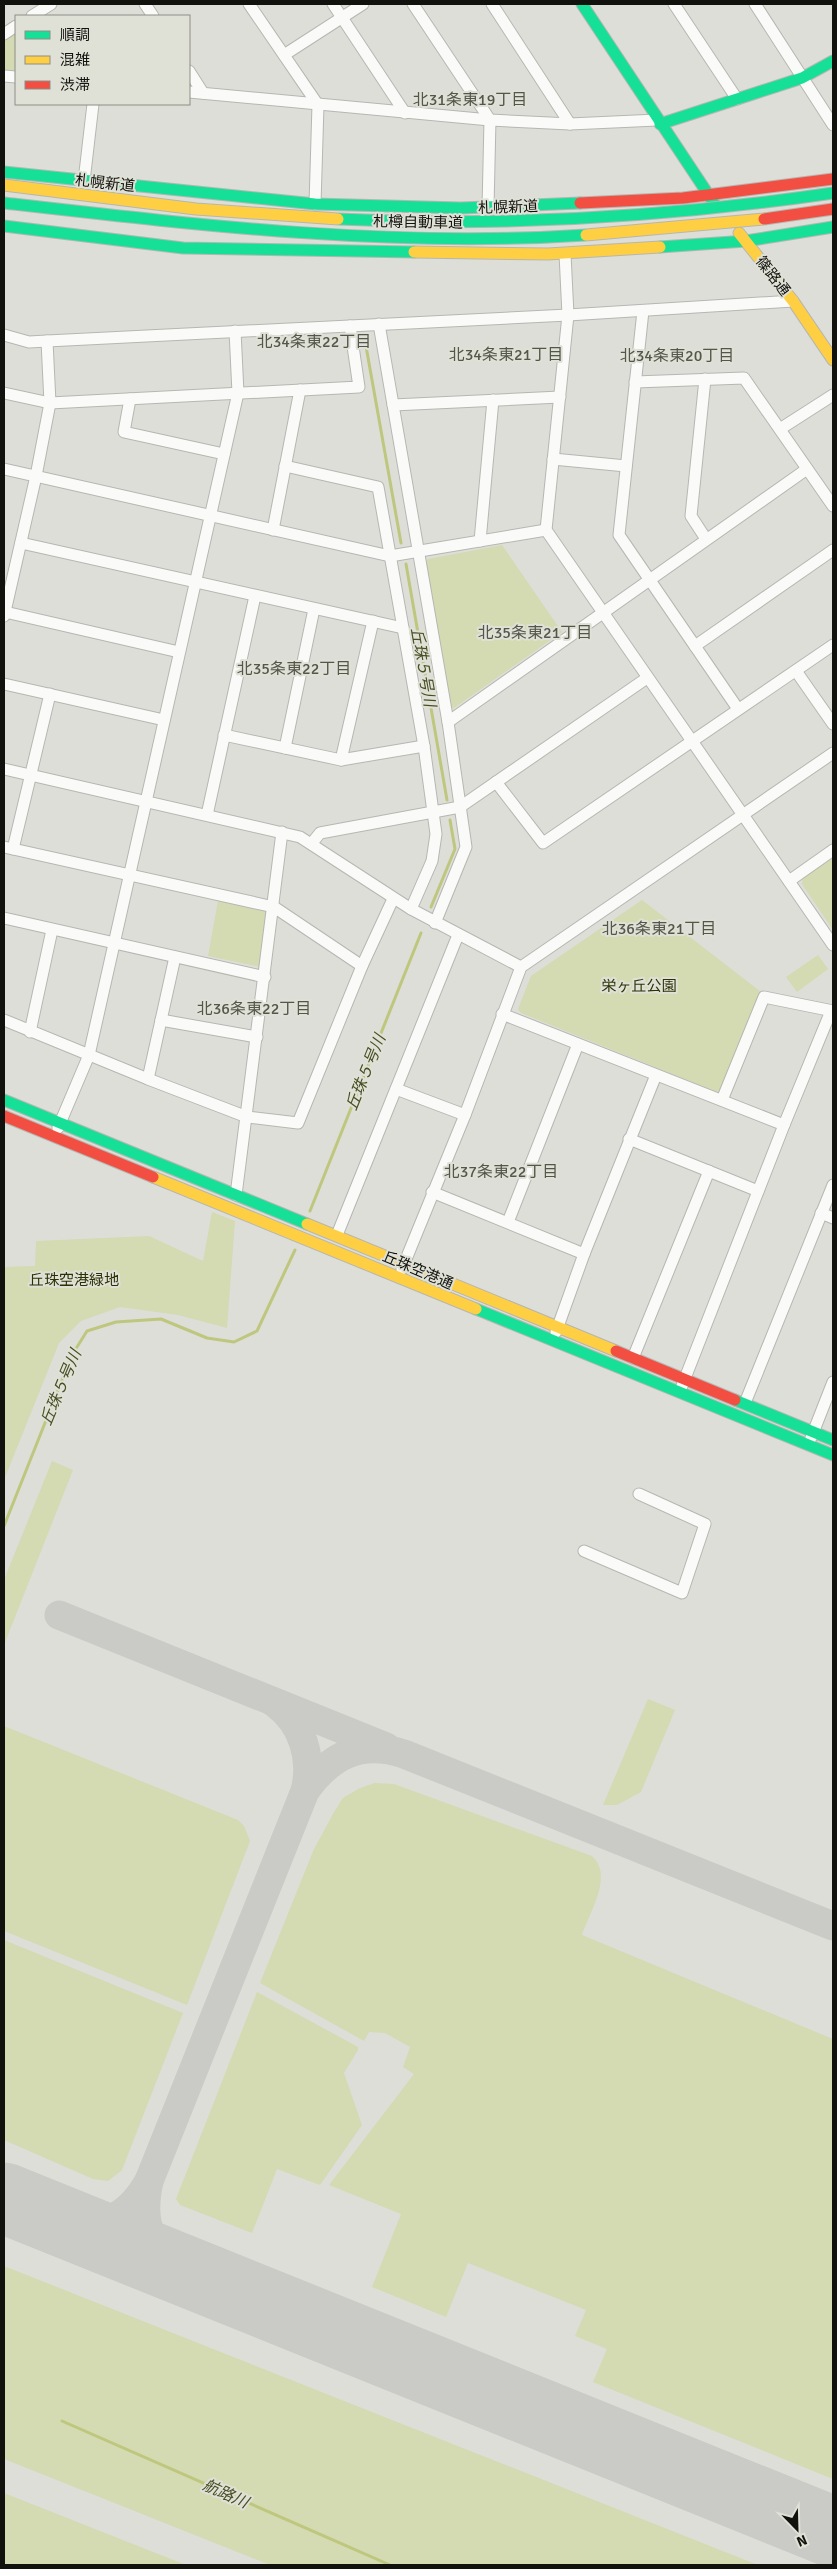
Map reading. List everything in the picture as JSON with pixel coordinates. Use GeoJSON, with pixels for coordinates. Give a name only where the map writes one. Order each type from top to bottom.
{"type":"FeatureCollection","features":[{"type":"Feature","properties":{"kind":"main road","name":"篠路通"},"geometry":{"type":"LineString","coordinates":[[582,4],[708,195],[793,301],[833,360]]}},
{"type":"Feature","properties":{"kind":"main road"},"geometry":{"type":"LineString","coordinates":[[659,122],[802,78],[833,61]]}},
{"type":"Feature","properties":{"kind":"main road","name":"札幌新道"},"geometry":{"type":"LineString","coordinates":[[4,172],[315,204],[488,208],[594,204],[708,195],[833,179]]}},
{"type":"Feature","properties":{"kind":"main road","name":"札樽自動車道"},"geometry":{"type":"LineString","coordinates":[[4,185],[222,212],[325,219],[454,223],[570,221],[659,215],[833,193]]}},
{"type":"Feature","properties":{"kind":"main road","name":"札樽自動車道"},"geometry":{"type":"LineString","coordinates":[[4,203],[220,227],[325,235],[454,239],[660,231],[833,209]]}},
{"type":"Feature","properties":{"kind":"main road"},"geometry":{"type":"LineString","coordinates":[[4,226],[183,248],[565,254],[746,241],[833,227]]}},
{"type":"Feature","properties":{"kind":"main road","name":"丘珠空港通"},"geometry":{"type":"LineString","coordinates":[[4,1100],[833,1440]]}},
{"type":"Feature","properties":{"kind":"main road","name":"丘珠空港通"},"geometry":{"type":"LineString","coordinates":[[4,1116],[833,1455]]}},
{"type":"Feature","properties":{"kind":"street"},"geometry":{"type":"LineString","coordinates":[[145,4],[153,15]]}},
{"type":"Feature","properties":{"kind":"street"},"geometry":{"type":"LineString","coordinates":[[249,4],[318,105],[315,204]]}},
{"type":"Feature","properties":{"kind":"street"},"geometry":{"type":"LineString","coordinates":[[333,4],[405,112]]}},
{"type":"Feature","properties":{"kind":"street"},"geometry":{"type":"LineString","coordinates":[[284,55],[363,4]]}},
{"type":"Feature","properties":{"kind":"street"},"geometry":{"type":"LineString","coordinates":[[414,4],[490,120],[488,208]]}},
{"type":"Feature","properties":{"kind":"street"},"geometry":{"type":"LineString","coordinates":[[492,4],[570,124]]}},
{"type":"Feature","properties":{"kind":"street"},"geometry":{"type":"LineString","coordinates":[[674,4],[736,99]]}},
{"type":"Feature","properties":{"kind":"street"},"geometry":{"type":"LineString","coordinates":[[755,4],[833,124]]}},
{"type":"Feature","properties":{"kind":"street"},"geometry":{"type":"LineString","coordinates":[[34,15],[47,8]]}},
{"type":"Feature","properties":{"kind":"street"},"geometry":{"type":"LineString","coordinates":[[4,34],[15,27]]}},
{"type":"Feature","properties":{"kind":"street"},"geometry":{"type":"LineString","coordinates":[[190,73],[203,93]]}},
{"type":"Feature","properties":{"kind":"street"},"geometry":{"type":"LineString","coordinates":[[190,92],[490,120],[570,124],[659,122]]}},
{"type":"Feature","properties":{"kind":"street"},"geometry":{"type":"LineString","coordinates":[[84,181],[93,105]]}},
{"type":"Feature","properties":{"kind":"street"},"geometry":{"type":"LineString","coordinates":[[565,254],[568,315],[546,530],[833,945]]}},
{"type":"Feature","properties":{"kind":"street"},"geometry":{"type":"LineString","coordinates":[[4,335],[29,342],[643,311],[793,301]]}},
{"type":"Feature","properties":{"kind":"street"},"geometry":{"type":"LineString","coordinates":[[643,311],[618,535],[738,708]]}},
{"type":"Feature","properties":{"kind":"street"},"geometry":{"type":"LineString","coordinates":[[379,324],[448,722],[466,847],[435,923]]}},
{"type":"Feature","properties":{"kind":"street"},"geometry":{"type":"LineString","coordinates":[[4,393],[50,403],[359,387],[350,326]]}},
{"type":"Feature","properties":{"kind":"street"},"geometry":{"type":"LineString","coordinates":[[54,1137],[89,1054],[115,943],[238,393],[235,331]]}},
{"type":"Feature","properties":{"kind":"street"},"geometry":{"type":"LineString","coordinates":[[47,341],[50,403],[36,476],[4,614],[179,652]]}},
{"type":"Feature","properties":{"kind":"street"},"geometry":{"type":"LineString","coordinates":[[635,382],[744,378],[833,506]]}},
{"type":"Feature","properties":{"kind":"street"},"geometry":{"type":"LineString","coordinates":[[705,379],[691,516],[706,539]]}},
{"type":"Feature","properties":{"kind":"street"},"geometry":{"type":"LineString","coordinates":[[273,530],[300,390]]}},
{"type":"Feature","properties":{"kind":"street"},"geometry":{"type":"LineString","coordinates":[[780,430],[833,395]]}},
{"type":"Feature","properties":{"kind":"street"},"geometry":{"type":"LineString","coordinates":[[393,405],[560,396]]}},
{"type":"Feature","properties":{"kind":"street"},"geometry":{"type":"LineString","coordinates":[[130,399],[124,432],[224,454]]}},
{"type":"Feature","properties":{"kind":"street"},"geometry":{"type":"LineString","coordinates":[[480,541],[492,400]]}},
{"type":"Feature","properties":{"kind":"street"},"geometry":{"type":"LineString","coordinates":[[553,459],[626,466]]}},
{"type":"Feature","properties":{"kind":"street"},"geometry":{"type":"LineString","coordinates":[[285,466],[378,487],[424,746],[436,834],[432,861],[411,910]]}},
{"type":"Feature","properties":{"kind":"street"},"geometry":{"type":"LineString","coordinates":[[4,469],[390,556],[546,530]]}},
{"type":"Feature","properties":{"kind":"street"},"geometry":{"type":"LineString","coordinates":[[448,722],[807,469]]}},
{"type":"Feature","properties":{"kind":"street"},"geometry":{"type":"LineString","coordinates":[[21,543],[403,628]]}},
{"type":"Feature","properties":{"kind":"street"},"geometry":{"type":"LineString","coordinates":[[695,646],[833,550]]}},
{"type":"Feature","properties":{"kind":"street"},"geometry":{"type":"LineString","coordinates":[[207,815],[254,596]]}},
{"type":"Feature","properties":{"kind":"street"},"geometry":{"type":"LineString","coordinates":[[285,748],[314,609]]}},
{"type":"Feature","properties":{"kind":"street"},"geometry":{"type":"LineString","coordinates":[[341,760],[373,621]]}},
{"type":"Feature","properties":{"kind":"street"},"geometry":{"type":"LineString","coordinates":[[496,782],[544,843],[738,708],[833,645]]}},
{"type":"Feature","properties":{"kind":"street"},"geometry":{"type":"LineString","coordinates":[[796,671],[833,724]]}},
{"type":"Feature","properties":{"kind":"street"},"geometry":{"type":"LineString","coordinates":[[312,843],[320,833],[460,807],[647,678]]}},
{"type":"Feature","properties":{"kind":"street"},"geometry":{"type":"LineString","coordinates":[[4,684],[164,720]]}},
{"type":"Feature","properties":{"kind":"street"},"geometry":{"type":"LineString","coordinates":[[50,694],[30,775],[8,848],[274,907],[362,966]]}},
{"type":"Feature","properties":{"kind":"street"},"geometry":{"type":"LineString","coordinates":[[224,735],[341,760],[424,746]]}},
{"type":"Feature","properties":{"kind":"street"},"geometry":{"type":"LineString","coordinates":[[401,1277],[403,1264],[465,1115],[520,967],[833,753]]}},
{"type":"Feature","properties":{"kind":"street"},"geometry":{"type":"LineString","coordinates":[[4,769],[282,832],[312,843],[411,910],[520,967]]}},
{"type":"Feature","properties":{"kind":"street"},"geometry":{"type":"LineString","coordinates":[[236,1195],[282,832]]}},
{"type":"Feature","properties":{"kind":"street"},"geometry":{"type":"LineString","coordinates":[[789,881],[833,850]]}},
{"type":"Feature","properties":{"kind":"street"},"geometry":{"type":"LineString","coordinates":[[4,1020],[30,1032],[247,1117],[298,1123],[362,966],[393,898]]}},
{"type":"Feature","properties":{"kind":"street"},"geometry":{"type":"LineString","coordinates":[[4,918],[265,977]]}},
{"type":"Feature","properties":{"kind":"street"},"geometry":{"type":"LineString","coordinates":[[30,1032],[52,930]]}},
{"type":"Feature","properties":{"kind":"street"},"geometry":{"type":"LineString","coordinates":[[336,1235],[458,935]]}},
{"type":"Feature","properties":{"kind":"street"},"geometry":{"type":"LineString","coordinates":[[148,1079],[175,956]]}},
{"type":"Feature","properties":{"kind":"street"},"geometry":{"type":"LineString","coordinates":[[680,1391],[784,1125],[832,1011],[764,997],[722,1100]]}},
{"type":"Feature","properties":{"kind":"street"},"geometry":{"type":"LineString","coordinates":[[502,1014],[784,1125]]}},
{"type":"Feature","properties":{"kind":"street"},"geometry":{"type":"LineString","coordinates":[[161,1020],[257,1037]]}},
{"type":"Feature","properties":{"kind":"street"},"geometry":{"type":"LineString","coordinates":[[508,1222],[578,1044]]}},
{"type":"Feature","properties":{"kind":"street"},"geometry":{"type":"LineString","coordinates":[[553,1340],[584,1254],[656,1075]]}},
{"type":"Feature","properties":{"kind":"street"},"geometry":{"type":"LineString","coordinates":[[396,1089],[465,1115]]}},
{"type":"Feature","properties":{"kind":"street"},"geometry":{"type":"LineString","coordinates":[[629,1139],[758,1191]]}},
{"type":"Feature","properties":{"kind":"street"},"geometry":{"type":"LineString","coordinates":[[634,1358],[709,1172]]}},
{"type":"Feature","properties":{"kind":"street"},"geometry":{"type":"LineString","coordinates":[[745,1403],[833,1185]]}},
{"type":"Feature","properties":{"kind":"street"},"geometry":{"type":"LineString","coordinates":[[432,1192],[584,1254]]}},
{"type":"Feature","properties":{"kind":"street"},"geometry":{"type":"LineString","coordinates":[[821,1213],[833,1218]]}},
{"type":"Feature","properties":{"kind":"street"},"geometry":{"type":"LineString","coordinates":[[808,1444],[833,1382]]}},
{"type":"Feature","properties":{"kind":"street"},"geometry":{"type":"LineString","coordinates":[[584,1551],[682,1594],[705,1524],[639,1494]]}},
{"type":"Feature","properties":{"kind":"green space"},"geometry":{"type":"Polygon","coordinates":[[[15,32],[15,70],[4,70],[4,39],[15,32]]]}},
{"type":"Feature","properties":{"kind":"green space"},"geometry":{"type":"Polygon","coordinates":[[[502,545],[562,632],[454,708],[449,707],[425,564],[428,559],[502,545]]]}},
{"type":"Feature","properties":{"kind":"green space"},"geometry":{"type":"Polygon","coordinates":[[[833,856],[833,930],[802,884],[803,877],[833,856]]]}},
{"type":"Feature","properties":{"kind":"green space","name":"栄ヶ丘公園"},"geometry":{"type":"Polygon","coordinates":[[[642,900],[761,992],[720,1090],[717,1092],[521,1013],[518,1009],[531,976],[642,900]]]}},
{"type":"Feature","properties":{"kind":"green space"},"geometry":{"type":"Polygon","coordinates":[[[218,901],[268,912],[261,967],[208,956],[218,901]]]}},
{"type":"Feature","properties":{"kind":"green space"},"geometry":{"type":"Polygon","coordinates":[[[818,955],[828,969],[797,992],[786,977],[818,955]]]}},
{"type":"Feature","properties":{"kind":"green space","name":"丘珠空港緑地"},"geometry":{"type":"Polygon","coordinates":[[[212,1212],[235,1221],[227,1328],[178,1315],[120,1307],[81,1321],[59,1343],[4,1480],[4,1267],[35,1266],[36,1241],[149,1236],[203,1261],[212,1212]]]}},
{"type":"Feature","properties":{"kind":"green space"},"geometry":{"type":"Polygon","coordinates":[[[52,1461],[73,1470],[4,1645],[4,1580],[52,1461]]]}},
{"type":"Feature","properties":{"kind":"green space"},"geometry":{"type":"Polygon","coordinates":[[[648,1699],[675,1710],[641,1792],[617,1805],[603,1805],[648,1699]]]}},
{"type":"Feature","properties":{"kind":"green space"},"geometry":{"type":"Polygon","coordinates":[[[4,1726],[238,1820],[244,1826],[250,1841],[187,2005],[4,1931],[4,1726]]]}},
{"type":"Feature","properties":{"kind":"green space"},"geometry":{"type":"Polygon","coordinates":[[[374,1783],[394,1784],[592,1856],[598,1864],[601,1874],[600,1884],[598,1895],[582,1935],[833,2039],[833,2479],[593,2382],[607,2349],[575,2336],[586,2310],[468,2263],[446,2317],[372,2287],[401,2214],[329,2185],[414,2074],[403,2067],[410,2047],[385,2033],[369,2032],[364,2041],[260,1983],[314,1849],[334,1812],[343,1798],[358,1789],[374,1783]]]}},
{"type":"Feature","properties":{"kind":"green space"},"geometry":{"type":"Polygon","coordinates":[[[4,1940],[183,2013],[122,2170],[108,2181],[93,2179],[4,2140],[4,1940]]]}},
{"type":"Feature","properties":{"kind":"green space"},"geometry":{"type":"Polygon","coordinates":[[[257,1992],[358,2047],[344,2073],[362,2125],[320,2185],[277,2169],[252,2233],[180,2205],[176,2199],[257,1992]]]}},
{"type":"Feature","properties":{"kind":"green space"},"geometry":{"type":"Polygon","coordinates":[[[4,2266],[758,2565],[270,2565],[4,2459],[4,2266]]]}},
{"type":"Feature","properties":{"kind":"green space"},"geometry":{"type":"Polygon","coordinates":[[[4,2493],[186,2565],[4,2565],[4,2493]]]}},
{"type":"Feature","properties":{"kind":"waterway","name":"丘珠５号川"},"geometry":{"type":"LineString","coordinates":[[364,335],[401,543]]}},
{"type":"Feature","properties":{"kind":"waterway","name":"丘珠５号川"},"geometry":{"type":"LineString","coordinates":[[406,564],[447,800]]}},
{"type":"Feature","properties":{"kind":"waterway","name":"丘珠５号川"},"geometry":{"type":"LineString","coordinates":[[431,907],[455,849],[450,820]]}},
{"type":"Feature","properties":{"kind":"waterway","name":"丘珠５号川"},"geometry":{"type":"LineString","coordinates":[[310,1211],[421,933]]}},
{"type":"Feature","properties":{"kind":"waterway","name":"丘珠５号川"},"geometry":{"type":"LineString","coordinates":[[4,1526],[72,1355],[87,1331],[116,1322],[161,1319],[207,1338],[234,1342],[257,1331],[295,1250]]}},
{"type":"Feature","properties":{"kind":"waterway","name":"航路川"},"geometry":{"type":"LineString","coordinates":[[62,2421],[390,2565]]}},
{"type":"Feature","properties":{"kind":"taxiway"},"geometry":{"type":"LineString","coordinates":[[59,1615],[386,1747]]}},
{"type":"Feature","properties":{"kind":"taxiway"},"geometry":{"type":"LineString","coordinates":[[276,1704],[293,1722],[304,1743],[308,1767],[305,1791]]}},
{"type":"Feature","properties":{"kind":"taxiway"},"geometry":{"type":"LineString","coordinates":[[61,2221],[89,2224],[112,2218],[132,2204],[149,2181],[305,1791],[325,1768],[348,1754],[360,1750],[374,1749],[404,1754],[833,1926]]}},
{"type":"Feature","properties":{"kind":"taxiway"},"geometry":{"type":"LineString","coordinates":[[149,2181],[146,2211],[147,2224],[151,2235],[165,2255],[189,2273]]}},
{"type":"Feature","properties":{"kind":"runway"},"geometry":{"type":"LineString","coordinates":[[4,2198],[833,2532]]}},
{"type":"Feature","properties":{"kind":"traffic: fast"},"geometry":{"type":"LineString","coordinates":[[582,4],[714,203]]}},
{"type":"Feature","properties":{"kind":"traffic: fast"},"geometry":{"type":"LineString","coordinates":[[660,124],[802,78],[833,61]]}},
{"type":"Feature","properties":{"kind":"traffic: fast"},"geometry":{"type":"LineString","coordinates":[[4,172],[315,204],[461,208],[580,203]]}},
{"type":"Feature","properties":{"kind":"traffic: fast"},"geometry":{"type":"LineString","coordinates":[[338,219],[462,222],[586,218],[710,208],[833,193]]}},
{"type":"Feature","properties":{"kind":"traffic: fast"},"geometry":{"type":"LineString","coordinates":[[4,203],[294,232],[440,239],[586,235]]}},
{"type":"Feature","properties":{"kind":"traffic: fast"},"geometry":{"type":"LineString","coordinates":[[4,226],[183,248],[414,252]]}},
{"type":"Feature","properties":{"kind":"traffic: fast"},"geometry":{"type":"LineString","coordinates":[[660,247],[746,241],[833,227]]}},
{"type":"Feature","properties":{"kind":"traffic: fast"},"geometry":{"type":"LineString","coordinates":[[4,1100],[307,1224]]}},
{"type":"Feature","properties":{"kind":"traffic: fast"},"geometry":{"type":"LineString","coordinates":[[476,1309],[833,1455]]}},
{"type":"Feature","properties":{"kind":"traffic: fast"},"geometry":{"type":"LineString","coordinates":[[735,1400],[833,1440]]}},
{"type":"Feature","properties":{"kind":"traffic: slow"},"geometry":{"type":"LineString","coordinates":[[4,185],[196,209],[338,219]]}},
{"type":"Feature","properties":{"kind":"traffic: slow"},"geometry":{"type":"LineString","coordinates":[[586,235],[764,219]]}},
{"type":"Feature","properties":{"kind":"traffic: slow"},"geometry":{"type":"LineString","coordinates":[[739,233],[793,301],[833,360]]}},
{"type":"Feature","properties":{"kind":"traffic: slow"},"geometry":{"type":"LineString","coordinates":[[414,252],[548,254],[660,247]]}},
{"type":"Feature","properties":{"kind":"traffic: slow"},"geometry":{"type":"LineString","coordinates":[[153,1177],[476,1309]]}},
{"type":"Feature","properties":{"kind":"traffic: slow"},"geometry":{"type":"LineString","coordinates":[[307,1224],[616,1351]]}},
{"type":"Feature","properties":{"kind":"traffic: jam"},"geometry":{"type":"LineString","coordinates":[[580,203],[683,198],[833,179]]}},
{"type":"Feature","properties":{"kind":"traffic: jam"},"geometry":{"type":"LineString","coordinates":[[764,219],[833,209]]}},
{"type":"Feature","properties":{"kind":"traffic: jam"},"geometry":{"type":"LineString","coordinates":[[4,1116],[153,1177]]}},
{"type":"Feature","properties":{"kind":"traffic: jam"},"geometry":{"type":"LineString","coordinates":[[616,1351],[735,1400]]}},
{"type":"Feature","properties":{"kind":"district","name":"北31条東19丁目"},"geometry":{"type":"Point","coordinates":[470,99]}},
{"type":"Feature","properties":{"kind":"district","name":"北34条東22丁目"},"geometry":{"type":"Point","coordinates":[314,341]}},
{"type":"Feature","properties":{"kind":"district","name":"北34条東21丁目"},"geometry":{"type":"Point","coordinates":[506,354]}},
{"type":"Feature","properties":{"kind":"district","name":"北34条東20丁目"},"geometry":{"type":"Point","coordinates":[677,355]}},
{"type":"Feature","properties":{"kind":"district","name":"北35条東21丁目"},"geometry":{"type":"Point","coordinates":[535,632]}},
{"type":"Feature","properties":{"kind":"district","name":"北35条東22丁目"},"geometry":{"type":"Point","coordinates":[294,668]}},
{"type":"Feature","properties":{"kind":"district","name":"北36条東21丁目"},"geometry":{"type":"Point","coordinates":[659,928]}},
{"type":"Feature","properties":{"kind":"district","name":"北36条東22丁目"},"geometry":{"type":"Point","coordinates":[254,1008]}},
{"type":"Feature","properties":{"kind":"district","name":"北37条東22丁目"},"geometry":{"type":"Point","coordinates":[501,1171]}}]}
